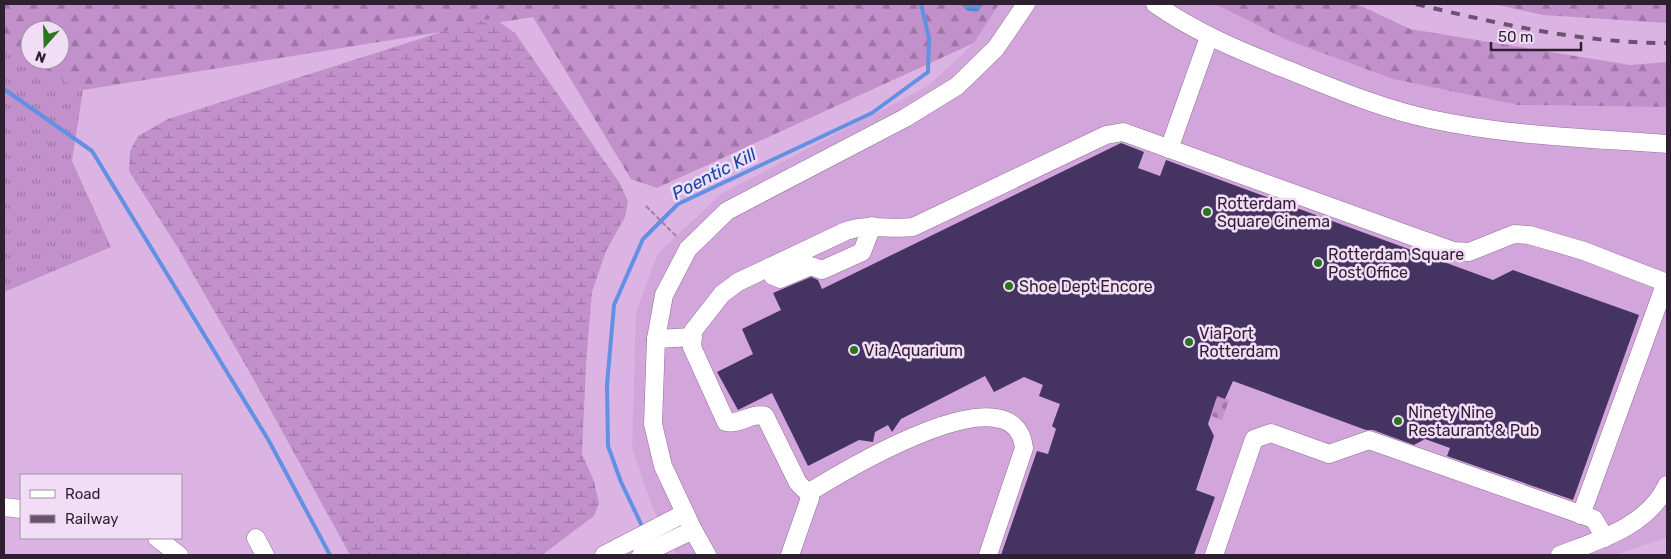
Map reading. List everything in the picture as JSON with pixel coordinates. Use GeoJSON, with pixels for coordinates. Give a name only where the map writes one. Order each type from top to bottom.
{"type":"FeatureCollection","features":[{"type":"Feature","properties":{"kind":"lane"},"geometry":{"type":"LineString","coordinates":[[708,555],[692,530],[663,466],[653,424],[656,339],[664,295],[688,249],[727,211],[906,118],[957,86],[996,48],[1026,4]]}},
{"type":"Feature","properties":{"kind":"lane"},"geometry":{"type":"LineString","coordinates":[[1155,4],[1209,37],[1352,96],[1429,118],[1499,130],[1667,144]]}},
{"type":"Feature","properties":{"kind":"lane"},"geometry":{"type":"LineString","coordinates":[[1168,149],[1209,37]]}},
{"type":"Feature","properties":{"kind":"lane"},"geometry":{"type":"LineString","coordinates":[[790,555],[810,498],[808,493],[798,483],[765,416],[758,414],[735,423],[726,422],[692,347],[693,331],[722,294],[738,282],[846,231],[857,227],[872,226],[900,229],[913,227],[1106,135],[1124,132],[1453,252],[1469,252],[1514,234],[1530,235],[1584,251],[1666,282],[1581,515]]}},
{"type":"Feature","properties":{"kind":"lane"},"geometry":{"type":"LineString","coordinates":[[769,267],[773,276],[780,278],[811,266],[822,270],[862,252],[872,226]]}},
{"type":"Feature","properties":{"kind":"lane"},"geometry":{"type":"LineString","coordinates":[[656,339],[693,337]]}},
{"type":"Feature","properties":{"kind":"lane"},"geometry":{"type":"LineString","coordinates":[[808,493],[893,445],[934,429],[982,416],[1005,419],[1023,435],[1024,448],[988,555]]}},
{"type":"Feature","properties":{"kind":"lane"},"geometry":{"type":"LineString","coordinates":[[1214,555],[1254,439],[1272,433],[1329,454],[1369,440],[1594,519],[1605,538]]}},
{"type":"Feature","properties":{"kind":"lane"},"geometry":{"type":"LineString","coordinates":[[1560,555],[1615,534],[1644,515],[1667,484]]}},
{"type":"Feature","properties":{"kind":"lane"},"geometry":{"type":"LineString","coordinates":[[4,507],[20,509]]}},
{"type":"Feature","properties":{"kind":"lane"},"geometry":{"type":"LineString","coordinates":[[604,555],[685,513]]}},
{"type":"Feature","properties":{"kind":"lane"},"geometry":{"type":"LineString","coordinates":[[641,555],[692,530]]}},
{"type":"Feature","properties":{"kind":"lane"},"geometry":{"type":"LineString","coordinates":[[256,538],[265,555]]}},
{"type":"Feature","properties":{"kind":"lane"},"geometry":{"type":"LineString","coordinates":[[158,539],[179,555]]}},
{"type":"Feature","properties":{"kind":"path"},"geometry":{"type":"LineString","coordinates":[[646,206],[680,240]]}},
{"type":"Feature","properties":{"kind":"shaded area","name":"ViaPort Rotterdam"},"geometry":{"type":"Polygon","coordinates":[[[999,4],[1215,4],[1287,40],[1393,79],[1518,105],[1667,107],[1667,537],[1616,555],[677,555],[652,506],[632,448],[636,312],[658,253],[721,194],[928,86],[974,43],[999,4]]]}},
{"type":"Feature","properties":{"kind":"green space"},"geometry":{"type":"Polygon","coordinates":[[[4,4],[999,4],[974,43],[657,188],[631,179],[533,17],[83,90],[45,70],[70,70],[70,20],[20,20],[20,57],[4,48],[4,4]]]}},
{"type":"Feature","properties":{"kind":"green space"},"geometry":{"type":"Polygon","coordinates":[[[1215,4],[1357,4],[1410,29],[1630,65],[1667,62],[1667,107],[1518,105],[1393,79],[1287,40],[1215,4]]]}},
{"type":"Feature","properties":{"kind":"green space"},"geometry":{"type":"Polygon","coordinates":[[[1493,4],[1667,4],[1667,23],[1543,15],[1493,4]]]}},
{"type":"Feature","properties":{"kind":"green space"},"geometry":{"type":"Polygon","coordinates":[[[493,18],[515,33],[621,185],[628,202],[625,217],[606,251],[592,292],[582,454],[594,481],[599,503],[594,516],[542,555],[350,555],[254,380],[178,248],[129,171],[130,151],[138,136],[168,119],[473,22],[493,18]]]}},
{"type":"Feature","properties":{"kind":"green space"},"geometry":{"type":"Polygon","coordinates":[[[4,48],[20,57],[20,70],[45,70],[83,90],[72,161],[111,247],[4,292],[4,48]]]}},
{"type":"Feature","properties":{"kind":"green space"},"geometry":{"type":"Polygon","coordinates":[[[1215,395],[1229,400],[1222,420],[1211,416],[1213,409],[1210,408],[1215,395]]]}},
{"type":"Feature","properties":{"kind":"water"},"geometry":{"type":"Polygon","coordinates":[[[960,4],[984,4],[977,12],[968,11],[960,4]]]}},
{"type":"Feature","properties":{"kind":"building","name":"ViaPort Rotterdam"},"geometry":{"type":"Polygon","coordinates":[[[1121,143],[1144,152],[1138,168],[1160,176],[1166,160],[1493,280],[1513,270],[1639,315],[1573,500],[1447,456],[1450,448],[1425,439],[1414,445],[1373,430],[1366,430],[1233,381],[1225,399],[1217,396],[1208,424],[1214,436],[1196,490],[1215,497],[1194,555],[1001,555],[1037,451],[1048,454],[1056,429],[1052,426],[1060,404],[1039,396],[1043,385],[1024,377],[994,392],[985,376],[901,419],[892,432],[888,425],[875,432],[873,442],[859,440],[808,466],[772,393],[738,410],[717,372],[753,354],[742,329],[781,310],[773,293],[811,277],[818,280],[822,289],[1121,143]]]}},
{"type":"Feature","properties":{"kind":"waterway","name":"Poentic Kill"},"geometry":{"type":"LineString","coordinates":[[643,528],[621,482],[608,446],[607,385],[614,305],[643,239],[678,204],[872,113],[928,72],[929,38],[921,4]]}},
{"type":"Feature","properties":{"kind":"waterway"},"geometry":{"type":"LineString","coordinates":[[4,89],[92,151],[269,441],[330,555]]}},
{"type":"Feature","properties":{"kind":"railway"},"geometry":{"type":"LineString","coordinates":[[1416,4],[1478,19],[1572,36],[1604,40],[1667,43]]}},
{"type":"Feature","properties":{"kind":"place","name":"Rotterdam Square Cinema"},"geometry":{"type":"Point","coordinates":[1207,212]}},
{"type":"Feature","properties":{"kind":"place","name":"Rotterdam Square Post Office"},"geometry":{"type":"Point","coordinates":[1318,263]}},
{"type":"Feature","properties":{"kind":"place","name":"Shoe Dept Encore"},"geometry":{"type":"Point","coordinates":[1009,286]}},
{"type":"Feature","properties":{"kind":"place","name":"ViaPort Rotterdam"},"geometry":{"type":"Point","coordinates":[1189,342]}},
{"type":"Feature","properties":{"kind":"place","name":"Via Aquarium"},"geometry":{"type":"Point","coordinates":[854,350]}},
{"type":"Feature","properties":{"kind":"place","name":"Ninety Nine Restaurant & Pub"},"geometry":{"type":"Point","coordinates":[1398,421]}}]}
